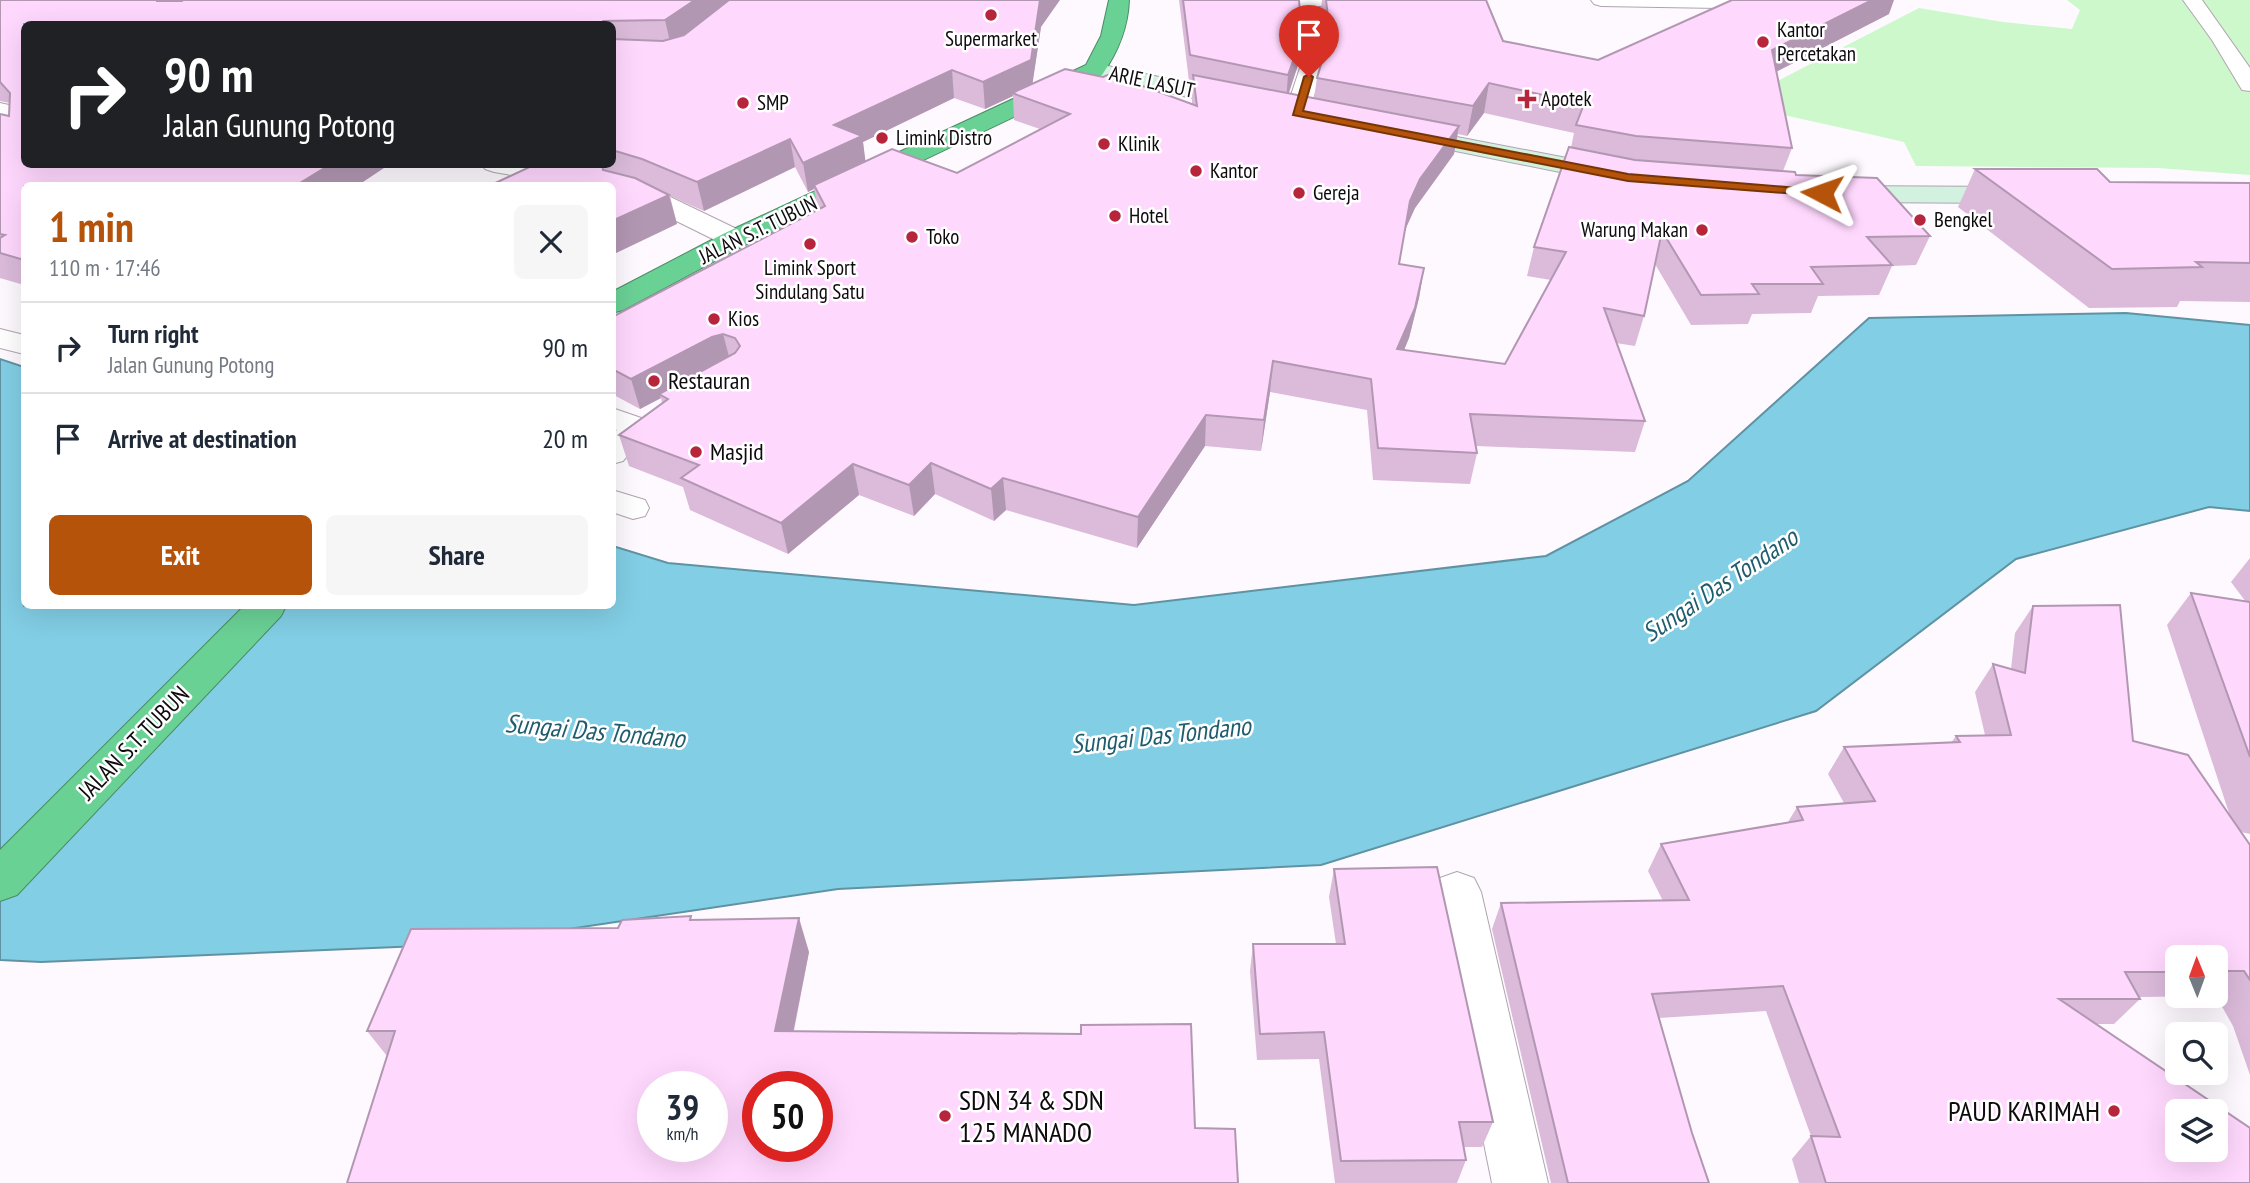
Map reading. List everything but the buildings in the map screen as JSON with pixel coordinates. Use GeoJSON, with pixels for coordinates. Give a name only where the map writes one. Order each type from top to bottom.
{"type":"FeatureCollection","features":[{"type":"Feature","properties":{"kind":"highway"},"geometry":{"type":"LineString","coordinates":[[1094,70],[1108,48],[1118,15],[1119,0]]}},
{"type":"Feature","properties":{"kind":"highway","name":"JALAN S.T. TUBUN"},"geometry":{"type":"LineString","coordinates":[[616,302],[735,239],[1094,70]]}},
{"type":"Feature","properties":{"kind":"highway","name":"JALAN S.T. TUBUN"},"geometry":{"type":"LineString","coordinates":[[0,881],[264,609]]}},
{"type":"Feature","properties":{"kind":"main road","name":"ARIE LASUT"},"geometry":{"type":"LineString","coordinates":[[1094,70],[1323,118]]}},
{"type":"Feature","properties":{"kind":"main road"},"geometry":{"type":"LineString","coordinates":[[1376,128],[1640,179]]}},
{"type":"Feature","properties":{"kind":"main road"},"geometry":{"type":"LineString","coordinates":[[1822,193],[1875,197],[2040,195]]}},
{"type":"Feature","properties":{"kind":"street"},"geometry":{"type":"LineString","coordinates":[[1279,109],[1313,61],[1307,0],[1445,0]]}},
{"type":"Feature","properties":{"kind":"street"},"geometry":{"type":"LineString","coordinates":[[1601,0],[1802,4]]}},
{"type":"Feature","properties":{"kind":"street"},"geometry":{"type":"LineString","coordinates":[[518,168],[593,182]]}},
{"type":"Feature","properties":{"kind":"street"},"geometry":{"type":"LineString","coordinates":[[616,188],[653,199],[735,239]]}},
{"type":"Feature","properties":{"kind":"street"},"geometry":{"type":"LineString","coordinates":[[0,338],[21,344]]}},
{"type":"Feature","properties":{"kind":"street"},"geometry":{"type":"LineString","coordinates":[[1457,892],[1520,1183]]}},
{"type":"Feature","properties":{"kind":"lane"},"geometry":{"type":"LineString","coordinates":[[2192,0],[2221,38],[2250,85]]}},
{"type":"Feature","properties":{"kind":"lane"},"geometry":{"type":"LineString","coordinates":[[616,448],[636,420]]}},
{"type":"Feature","properties":{"kind":"green space"},"geometry":{"type":"Polygon","coordinates":[[[2067,0],[2250,0],[2250,175],[2158,168],[1916,166],[1904,142],[1735,103],[1919,8],[2003,22],[2072,29],[2080,10],[2067,0]]]}},
{"type":"Feature","properties":{"kind":"water","name":"Sungai Das Tondano"},"geometry":{"type":"Polygon","coordinates":[[[2126,313],[2250,325],[2250,511],[2209,507],[2016,559],[1816,711],[1321,865],[838,889],[468,944],[41,962],[0,960],[0,359],[21,366],[21,609],[616,609],[616,547],[668,563],[1134,605],[1546,556],[1688,481],[1869,318],[2126,313]]]}},
{"type":"Feature","properties":{"kind":"place","name":"Supermarket"},"geometry":{"type":"Point","coordinates":[991,15]}},
{"type":"Feature","properties":{"kind":"place","name":"Kantor Percetakan"},"geometry":{"type":"Point","coordinates":[1763,42]}},
{"type":"Feature","properties":{"kind":"place","name":"Apotek"},"geometry":{"type":"Point","coordinates":[1527,99]}},
{"type":"Feature","properties":{"kind":"place","name":"SMP"},"geometry":{"type":"Point","coordinates":[743,103]}},
{"type":"Feature","properties":{"kind":"place","name":"Limink Distro"},"geometry":{"type":"Point","coordinates":[882,138]}},
{"type":"Feature","properties":{"kind":"place","name":"Klinik"},"geometry":{"type":"Point","coordinates":[1104,144]}},
{"type":"Feature","properties":{"kind":"place","name":"Kantor"},"geometry":{"type":"Point","coordinates":[1196,171]}},
{"type":"Feature","properties":{"kind":"place","name":"Gereja"},"geometry":{"type":"Point","coordinates":[1299,193]}},
{"type":"Feature","properties":{"kind":"place","name":"Hotel"},"geometry":{"type":"Point","coordinates":[1115,216]}},
{"type":"Feature","properties":{"kind":"place","name":"Bengkel"},"geometry":{"type":"Point","coordinates":[1920,220]}},
{"type":"Feature","properties":{"kind":"place","name":"Warung Makan"},"geometry":{"type":"Point","coordinates":[1702,230]}},
{"type":"Feature","properties":{"kind":"place","name":"Toko"},"geometry":{"type":"Point","coordinates":[912,237]}},
{"type":"Feature","properties":{"kind":"place","name":"Limink Sport Sindulang Satu"},"geometry":{"type":"Point","coordinates":[810,244]}},
{"type":"Feature","properties":{"kind":"place","name":"Kios"},"geometry":{"type":"Point","coordinates":[714,319]}},
{"type":"Feature","properties":{"kind":"place","name":"Restauran"},"geometry":{"type":"Point","coordinates":[654,381]}},
{"type":"Feature","properties":{"kind":"place","name":"Masjid"},"geometry":{"type":"Point","coordinates":[696,452]}},
{"type":"Feature","properties":{"kind":"place","name":"PAUD KARIMAH"},"geometry":{"type":"Point","coordinates":[2114,1111]}},
{"type":"Feature","properties":{"kind":"place","name":"SDN 34 & SDN 125 MANADO"},"geometry":{"type":"Point","coordinates":[945,1116]}},
{"type":"Feature","properties":{"kind":"route"},"geometry":{"type":"LineString","coordinates":[[1309,77],[1297,113],[1628,177],[1822,193]]}}]}
